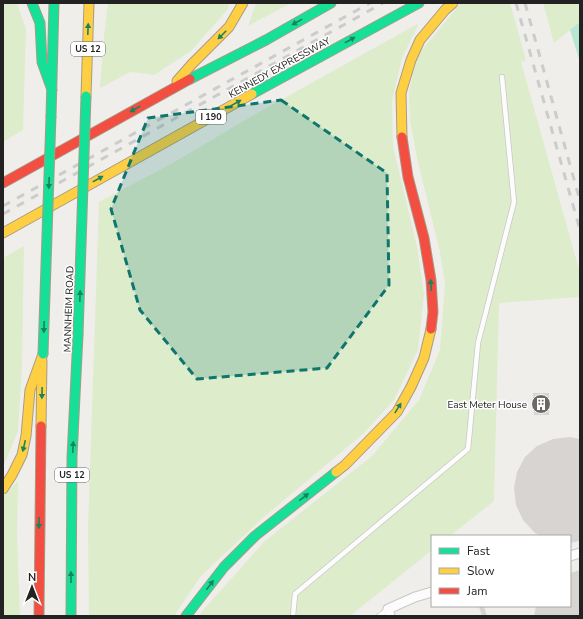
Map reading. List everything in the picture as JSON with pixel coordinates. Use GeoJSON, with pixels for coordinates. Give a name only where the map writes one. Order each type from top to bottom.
{"type":"FeatureCollection","features":[{"type":"Feature","properties":{"kind":"main road"},"geometry":{"type":"LineString","coordinates":[[32,3],[40,23],[42,62],[52,90]]}},
{"type":"Feature","properties":{"kind":"main road","name":"US 12"},"geometry":{"type":"LineString","coordinates":[[40,616],[39,530],[42,354],[54,3]]}},
{"type":"Feature","properties":{"kind":"main road","name":"MANNHEIM ROAD"},"geometry":{"type":"LineString","coordinates":[[71,616],[72,457],[78,335],[89,3]]}},
{"type":"Feature","properties":{"kind":"main road"},"geometry":{"type":"LineString","coordinates":[[169,90],[198,58],[228,29],[240,11],[243,3]]}},
{"type":"Feature","properties":{"kind":"main road"},"geometry":{"type":"LineString","coordinates":[[3,183],[169,90],[266,40],[331,3]]}},
{"type":"Feature","properties":{"kind":"main road","name":"KENNEDY EXPRESSWAY"},"geometry":{"type":"LineString","coordinates":[[3,233],[419,3]]}},
{"type":"Feature","properties":{"kind":"main road"},"geometry":{"type":"LineString","coordinates":[[186,616],[224,567],[255,536],[345,465],[397,412],[411,387],[424,358],[431,332],[433,312],[431,280],[424,238],[408,177],[401,130],[401,93],[411,60],[420,40],[445,10],[453,3]]}},
{"type":"Feature","properties":{"kind":"main road"},"geometry":{"type":"LineString","coordinates":[[3,488],[12,475],[22,455],[26,436],[30,390],[42,354]]}},
{"type":"Feature","properties":{"kind":"street"},"geometry":{"type":"LineString","coordinates":[[389,613],[415,597],[431,592]]}},
{"type":"Feature","properties":{"kind":"lane"},"geometry":{"type":"LineString","coordinates":[[293,616],[295,594],[468,449],[478,343],[514,202],[502,77]]}},
{"type":"Feature","properties":{"kind":"lane"},"geometry":{"type":"LineString","coordinates":[[379,616],[389,613]]}},
{"type":"Feature","properties":{"kind":"highlighted area"},"geometry":{"type":"Polygon","coordinates":[[[281,100],[387,173],[389,285],[327,368],[197,379],[140,310],[111,209],[148,118],[281,100]]]}},
{"type":"Feature","properties":{"kind":"green space"},"geometry":{"type":"Polygon","coordinates":[[[3,3],[17,3],[26,29],[23,130],[3,142],[3,3]]]}},
{"type":"Feature","properties":{"kind":"green space"},"geometry":{"type":"Polygon","coordinates":[[[108,3],[229,3],[228,9],[191,51],[154,75],[130,72],[100,88],[108,3]]]}},
{"type":"Feature","properties":{"kind":"green space"},"geometry":{"type":"Polygon","coordinates":[[[256,3],[291,3],[248,26],[256,3]]]}},
{"type":"Feature","properties":{"kind":"green space"},"geometry":{"type":"Polygon","coordinates":[[[461,3],[510,3],[526,60],[521,62],[580,273],[580,297],[499,303],[494,501],[451,535],[431,535],[431,551],[350,616],[199,616],[265,541],[372,456],[419,400],[440,350],[445,284],[440,252],[417,158],[410,120],[409,92],[417,56],[461,3]]]}},
{"type":"Feature","properties":{"kind":"green space"},"geometry":{"type":"Polygon","coordinates":[[[543,3],[580,3],[580,22],[554,43],[543,3]]]}},
{"type":"Feature","properties":{"kind":"green space"},"geometry":{"type":"Polygon","coordinates":[[[580,22],[580,62],[570,30],[580,22]]]}},
{"type":"Feature","properties":{"kind":"green space"},"geometry":{"type":"Polygon","coordinates":[[[419,23],[402,58],[392,101],[393,146],[417,247],[424,294],[418,350],[394,400],[364,433],[264,517],[201,576],[174,616],[89,616],[88,529],[99,202],[171,164],[247,119],[419,23]]]}},
{"type":"Feature","properties":{"kind":"green space"},"geometry":{"type":"Polygon","coordinates":[[[24,246],[22,366],[18,431],[3,467],[3,258],[24,246]]]}},
{"type":"Feature","properties":{"kind":"green space"},"geometry":{"type":"Polygon","coordinates":[[[18,481],[17,534],[20,616],[3,616],[3,497],[18,481]]]}},
{"type":"Feature","properties":{"kind":"building","name":"East Meter House"},"geometry":{"type":"Polygon","coordinates":[[[533,393],[549,393],[549,415],[534,415],[533,393]]]}},
{"type":"Feature","properties":{"kind":"building"},"geometry":{"type":"Polygon","coordinates":[[[570,437],[580,439],[580,541],[571,543],[571,535],[539,535],[535,533],[523,520],[516,505],[514,488],[517,472],[525,457],[537,446],[553,439],[570,437]]]}},
{"type":"Feature","properties":{"kind":"building"},"geometry":{"type":"Polygon","coordinates":[[[580,570],[580,616],[534,616],[536,607],[571,607],[571,573],[580,570]]]}},
{"type":"Feature","properties":{"kind":"building"},"geometry":{"type":"Polygon","coordinates":[[[479,607],[484,607],[487,616],[482,616],[479,607]]]}},
{"type":"Feature","properties":{"kind":"railway"},"geometry":{"type":"LineString","coordinates":[[3,206],[370,3]]}},
{"type":"Feature","properties":{"kind":"railway"},"geometry":{"type":"LineString","coordinates":[[3,214],[383,3]]}},
{"type":"Feature","properties":{"kind":"railway"},"geometry":{"type":"LineString","coordinates":[[516,3],[580,230]]}},
{"type":"Feature","properties":{"kind":"railway"},"geometry":{"type":"LineString","coordinates":[[525,3],[580,201]]}},
{"type":"Feature","properties":{"kind":"traffic: fast"},"geometry":{"type":"LineString","coordinates":[[32,3],[40,23],[42,62],[52,90]]}},
{"type":"Feature","properties":{"kind":"traffic: fast"},"geometry":{"type":"LineString","coordinates":[[51,116],[54,3]]}},
{"type":"Feature","properties":{"kind":"traffic: fast"},"geometry":{"type":"LineString","coordinates":[[190,79],[266,40],[331,3]]}},
{"type":"Feature","properties":{"kind":"traffic: fast"},"geometry":{"type":"LineString","coordinates":[[252,94],[419,3]]}},
{"type":"Feature","properties":{"kind":"traffic: fast"},"geometry":{"type":"LineString","coordinates":[[78,335],[86,96]]}},
{"type":"Feature","properties":{"kind":"traffic: fast"},"geometry":{"type":"LineString","coordinates":[[43,354],[51,116]]}},
{"type":"Feature","properties":{"kind":"traffic: fast"},"geometry":{"type":"LineString","coordinates":[[71,616],[72,457],[78,335]]}},
{"type":"Feature","properties":{"kind":"traffic: fast"},"geometry":{"type":"LineString","coordinates":[[186,616],[224,567],[255,536],[336,472]]}},
{"type":"Feature","properties":{"kind":"traffic: slow"},"geometry":{"type":"LineString","coordinates":[[86,96],[89,3]]}},
{"type":"Feature","properties":{"kind":"traffic: slow"},"geometry":{"type":"LineString","coordinates":[[177,81],[229,27],[243,3]]}},
{"type":"Feature","properties":{"kind":"traffic: slow"},"geometry":{"type":"LineString","coordinates":[[402,137],[401,93],[411,60],[420,40],[445,10],[453,3]]}},
{"type":"Feature","properties":{"kind":"traffic: slow"},"geometry":{"type":"LineString","coordinates":[[3,233],[252,94]]}},
{"type":"Feature","properties":{"kind":"traffic: slow"},"geometry":{"type":"LineString","coordinates":[[336,472],[345,465],[397,412],[411,387],[424,358],[431,329]]}},
{"type":"Feature","properties":{"kind":"traffic: slow"},"geometry":{"type":"LineString","coordinates":[[3,489],[22,455],[26,436],[30,390],[43,354]]}},
{"type":"Feature","properties":{"kind":"traffic: slow"},"geometry":{"type":"LineString","coordinates":[[41,426],[42,361]]}},
{"type":"Feature","properties":{"kind":"traffic: jam"},"geometry":{"type":"LineString","coordinates":[[3,183],[190,79]]}},
{"type":"Feature","properties":{"kind":"traffic: jam"},"geometry":{"type":"LineString","coordinates":[[402,137],[408,177],[424,238],[431,280],[433,312],[431,329]]}},
{"type":"Feature","properties":{"kind":"traffic: jam"},"geometry":{"type":"LineString","coordinates":[[39,616],[41,426]]}},
{"type":"Feature","properties":{"kind":"place","name":"East Meter House"},"geometry":{"type":"Point","coordinates":[541,404]}}]}
